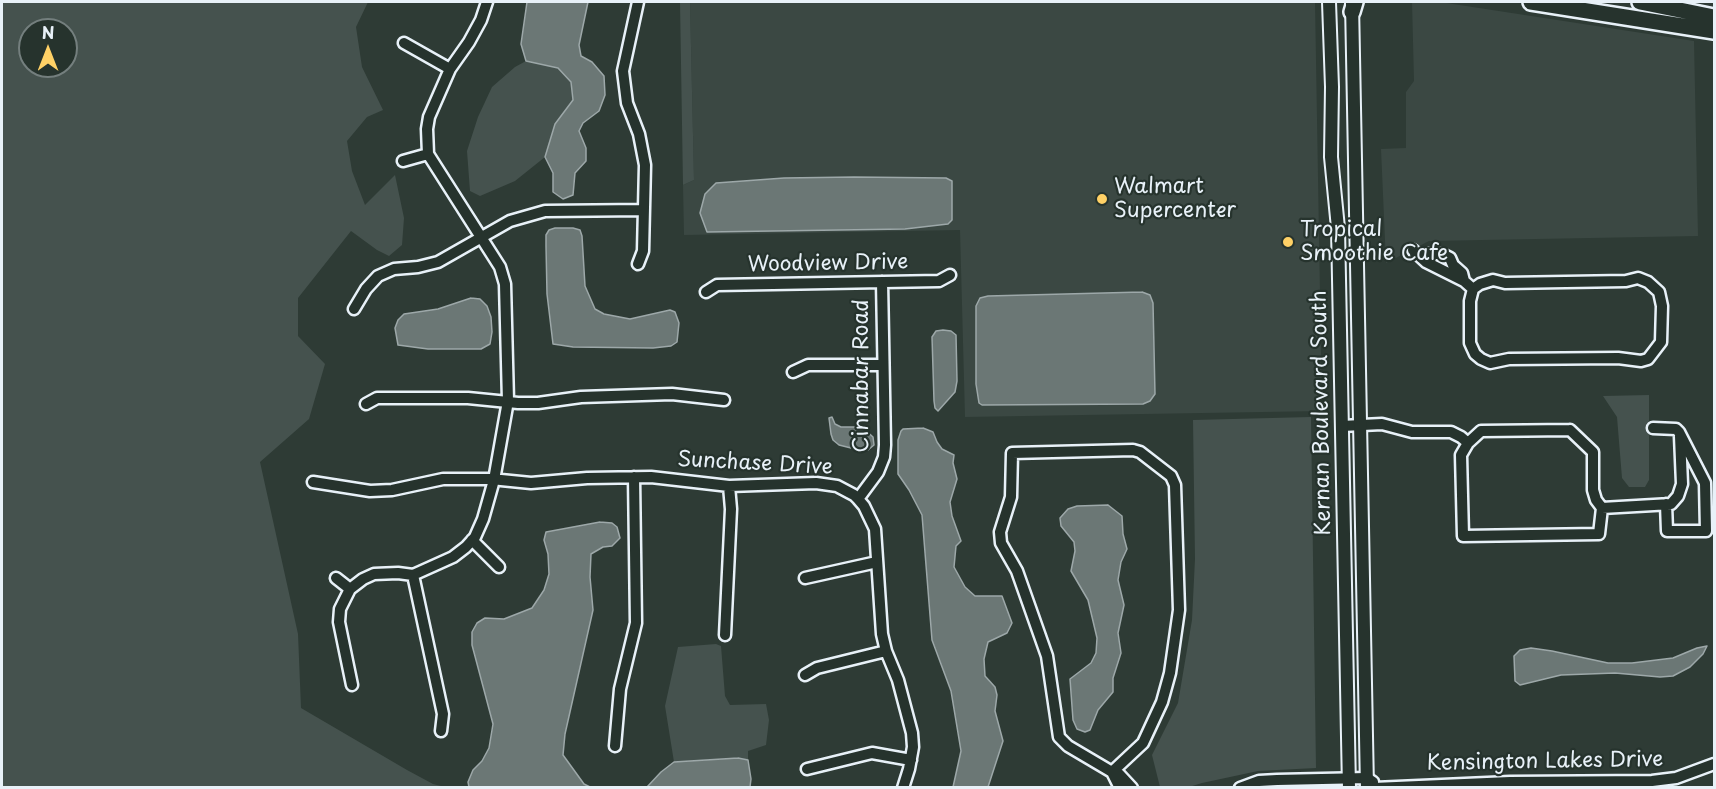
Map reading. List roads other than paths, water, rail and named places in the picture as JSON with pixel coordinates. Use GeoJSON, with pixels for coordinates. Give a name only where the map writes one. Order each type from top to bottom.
{"type":"FeatureCollection","features":[{"type":"Feature","properties":{"kind":"highway"},"geometry":{"type":"LineString","coordinates":[[1531,2],[1714,31]]}},
{"type":"Feature","properties":{"kind":"highway"},"geometry":{"type":"LineString","coordinates":[[1640,2],[1714,17]]}},
{"type":"Feature","properties":{"kind":"main road","name":"Kernan Boulevard South"},"geometry":{"type":"LineString","coordinates":[[1329,2],[1332,87],[1331,157],[1338,228],[1349,783]]}},
{"type":"Feature","properties":{"kind":"main road","name":"Kernan Boulevard South"},"geometry":{"type":"LineString","coordinates":[[1353,5],[1371,785]]}},
{"type":"Feature","properties":{"kind":"street"},"geometry":{"type":"LineString","coordinates":[[352,685],[339,622],[340,609],[350,589],[374,574],[413,575],[453,557],[472,540],[483,519],[494,480],[508,401],[504,284],[500,267],[429,154],[429,117],[450,69],[469,42],[487,2]]}},
{"type":"Feature","properties":{"kind":"street"},"geometry":{"type":"LineString","coordinates":[[638,2],[623,71],[627,103],[644,152],[643,251],[638,264]]}},
{"type":"Feature","properties":{"kind":"street"},"geometry":{"type":"LineString","coordinates":[[404,44],[450,69]]}},
{"type":"Feature","properties":{"kind":"street"},"geometry":{"type":"LineString","coordinates":[[404,161],[429,154]]}},
{"type":"Feature","properties":{"kind":"street"},"geometry":{"type":"LineString","coordinates":[[354,309],[366,289],[378,276],[394,269],[438,262],[510,221],[545,212],[644,210]]}},
{"type":"Feature","properties":{"kind":"street"},"geometry":{"type":"LineString","coordinates":[[1464,281],[1462,273],[1453,265],[1450,258],[1442,254],[1414,252],[1426,262],[1464,281],[1473,289]]}},
{"type":"Feature","properties":{"kind":"street","name":"Woodview Drive"},"geometry":{"type":"LineString","coordinates":[[706,292],[717,285],[939,281],[950,275]]}},
{"type":"Feature","properties":{"kind":"street"},"geometry":{"type":"LineString","coordinates":[[1638,278],[1648,282],[1659,292],[1662,306],[1660,342],[1654,354],[1648,359],[1641,360],[1618,358],[1509,359],[1490,363],[1481,360],[1475,354],[1470,343],[1470,301],[1473,289],[1493,280],[1505,283],[1626,281],[1638,278]]}},
{"type":"Feature","properties":{"kind":"street","name":"Cinnabar Road"},"geometry":{"type":"LineString","coordinates":[[858,499],[878,472],[884,457],[882,282]]}},
{"type":"Feature","properties":{"kind":"street"},"geometry":{"type":"LineString","coordinates":[[793,372],[808,365],[883,365]]}},
{"type":"Feature","properties":{"kind":"street"},"geometry":{"type":"LineString","coordinates":[[366,404],[377,399],[468,398],[538,403],[581,397],[672,394],[724,400]]}},
{"type":"Feature","properties":{"kind":"street"},"geometry":{"type":"LineString","coordinates":[[1342,426],[1382,424],[1412,432],[1451,432],[1468,443]]}},
{"type":"Feature","properties":{"kind":"street"},"geometry":{"type":"LineString","coordinates":[[1653,428],[1676,429],[1679,432],[1705,483],[1706,531],[1667,531],[1666,504]]}},
{"type":"Feature","properties":{"kind":"street"},"geometry":{"type":"LineString","coordinates":[[1570,430],[1593,452],[1593,490],[1602,508],[1599,534],[1463,536],[1461,455],[1468,443],[1481,431],[1570,430]]}},
{"type":"Feature","properties":{"kind":"street"},"geometry":{"type":"LineString","coordinates":[[1602,508],[1671,504],[1678,496],[1682,484],[1679,432]]}},
{"type":"Feature","properties":{"kind":"street"},"geometry":{"type":"LineString","coordinates":[[1112,772],[1143,742],[1167,689],[1179,610],[1175,484],[1171,476],[1140,452],[1133,450],[1012,453],[1012,490],[1000,532],[1001,543],[1017,571],[1047,656],[1059,737],[1068,746],[1112,772],[1119,774],[1132,788]]}},
{"type":"Feature","properties":{"kind":"street"},"geometry":{"type":"LineString","coordinates":[[615,746],[620,689],[636,623],[634,477]]}},
{"type":"Feature","properties":{"kind":"street","name":"Sunchase Drive"},"geometry":{"type":"LineString","coordinates":[[314,482],[370,491],[392,490],[443,479],[531,483],[634,477],[677,479],[729,486],[816,483],[837,486],[858,499]]}},
{"type":"Feature","properties":{"kind":"street"},"geometry":{"type":"LineString","coordinates":[[725,635],[731,509],[729,486]]}},
{"type":"Feature","properties":{"kind":"street"},"geometry":{"type":"LineString","coordinates":[[858,499],[875,529],[882,634],[886,651],[898,680],[912,733],[910,760],[903,788]]}},
{"type":"Feature","properties":{"kind":"street"},"geometry":{"type":"LineString","coordinates":[[472,540],[499,567]]}},
{"type":"Feature","properties":{"kind":"street"},"geometry":{"type":"LineString","coordinates":[[805,578],[877,562]]}},
{"type":"Feature","properties":{"kind":"street"},"geometry":{"type":"LineString","coordinates":[[413,575],[443,714],[441,731]]}},
{"type":"Feature","properties":{"kind":"street"},"geometry":{"type":"LineString","coordinates":[[336,578],[350,589]]}},
{"type":"Feature","properties":{"kind":"street"},"geometry":{"type":"LineString","coordinates":[[805,675],[817,668],[886,651]]}},
{"type":"Feature","properties":{"kind":"street"},"geometry":{"type":"LineString","coordinates":[[807,769],[872,753],[910,760]]}},
{"type":"Feature","properties":{"kind":"street","name":"Kensington Lakes Drive"},"geometry":{"type":"LineString","coordinates":[[1240,788],[1259,782],[1277,780],[1371,785],[1510,782],[1622,784],[1676,778],[1714,764]]}},
{"type":"Feature","properties":{"kind":"street"},"geometry":{"type":"LineString","coordinates":[[1112,772],[1120,788]]}},
{"type":"Feature","properties":{"kind":"place","name":"Walmart Supercenter"},"geometry":{"type":"Point","coordinates":[1102,199]}},
{"type":"Feature","properties":{"kind":"place","name":"Tropical Smoothie Cafe"},"geometry":{"type":"Point","coordinates":[1288,242]}}]}
